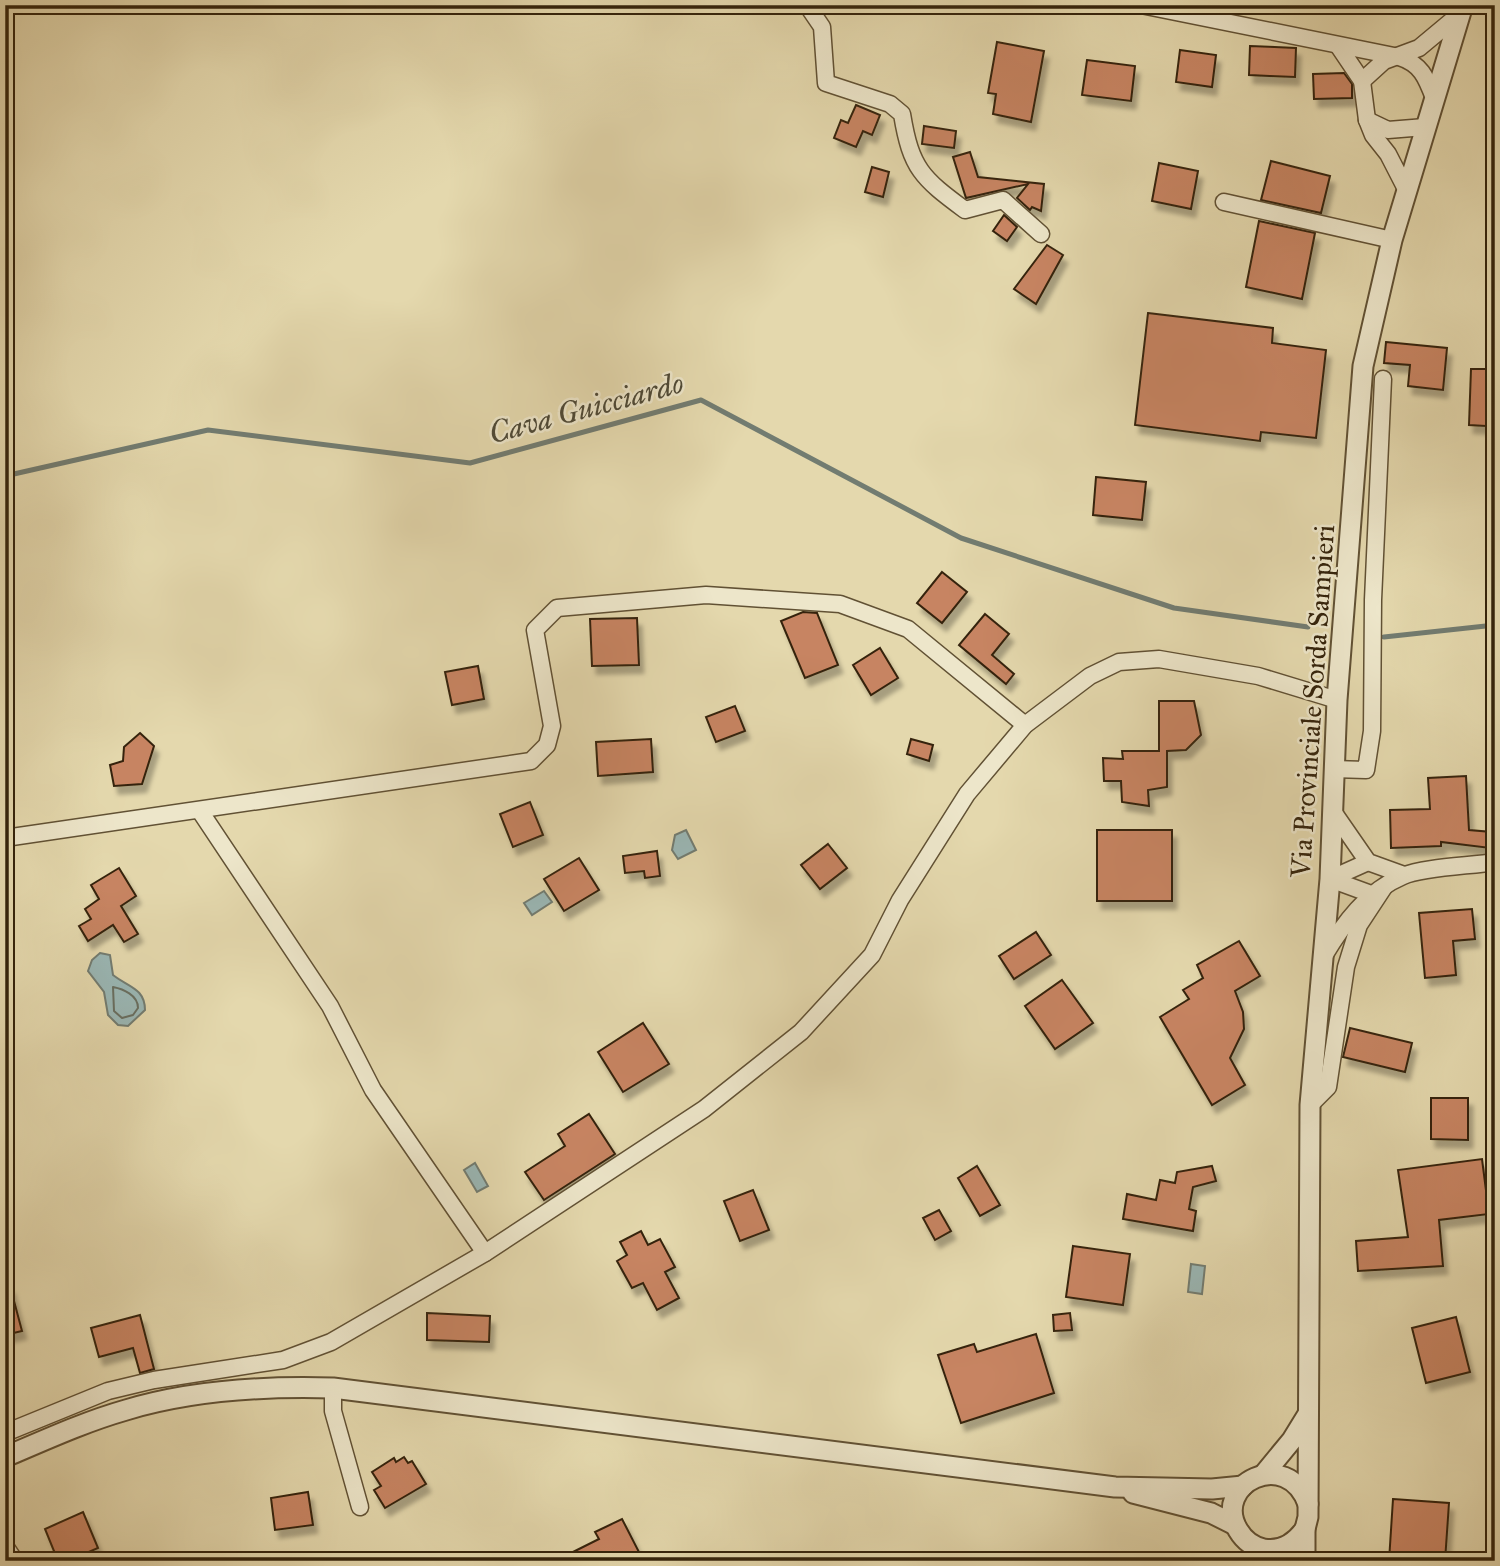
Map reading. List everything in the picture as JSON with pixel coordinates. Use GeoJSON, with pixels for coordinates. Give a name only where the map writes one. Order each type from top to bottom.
{"type":"FeatureCollection","features":[{"type":"Feature","properties":{"kind":"street"},"geometry":{"type":"LineString","coordinates":[[807,5],[822,27],[826,83],[890,104],[902,114],[908,148],[925,180],[965,210],[1003,200],[1041,234]]}},
{"type":"Feature","properties":{"kind":"street"},"geometry":{"type":"LineString","coordinates":[[1141,5],[1399,57],[1413,62],[1425,74],[1434,98]]}},
{"type":"Feature","properties":{"kind":"street"},"geometry":{"type":"LineString","coordinates":[[1362,82],[1384,61],[1419,48],[1462,9]]}},
{"type":"Feature","properties":{"kind":"street","name":"Via Provinciale Sorda Sampieri"},"geometry":{"type":"LineString","coordinates":[[1308,1505],[1310,1105],[1330,878],[1337,701],[1363,366],[1392,240],[1462,9]]}},
{"type":"Feature","properties":{"kind":"street"},"geometry":{"type":"LineString","coordinates":[[1339,47],[1362,82],[1367,120],[1406,190]]}},
{"type":"Feature","properties":{"kind":"street"},"geometry":{"type":"LineString","coordinates":[[1367,120],[1388,130],[1425,127]]}},
{"type":"Feature","properties":{"kind":"street"},"geometry":{"type":"LineString","coordinates":[[1224,202],[1392,240]]}},
{"type":"Feature","properties":{"kind":"street"},"geometry":{"type":"LineString","coordinates":[[1333,769],[1366,770],[1372,731],[1373,600],[1383,379]]}},
{"type":"Feature","properties":{"kind":"street"},"geometry":{"type":"LineString","coordinates":[[5,838],[99,822],[200,811],[531,761],[547,746],[552,726],[536,630],[556,608],[706,594],[840,604],[908,629],[1025,725]]}},
{"type":"Feature","properties":{"kind":"street"},"geometry":{"type":"LineString","coordinates":[[6,1442],[108,1391],[283,1360],[319,1346],[376,1318],[485,1253],[704,1109],[801,1032],[872,955],[900,900],[967,794],[1025,725],[1090,676],[1119,662],[1159,659],[1258,676],[1337,701]]}},
{"type":"Feature","properties":{"kind":"street"},"geometry":{"type":"LineString","coordinates":[[1332,810],[1368,862],[1404,875]]}},
{"type":"Feature","properties":{"kind":"street"},"geometry":{"type":"LineString","coordinates":[[200,811],[330,1006],[373,1090],[485,1253]]}},
{"type":"Feature","properties":{"kind":"street"},"geometry":{"type":"LineString","coordinates":[[1330,878],[1368,862]]}},
{"type":"Feature","properties":{"kind":"street"},"geometry":{"type":"LineString","coordinates":[[1322,961],[1337,934],[1378,891],[1404,875],[1495,862]]}},
{"type":"Feature","properties":{"kind":"street"},"geometry":{"type":"LineString","coordinates":[[1330,878],[1378,891]]}},
{"type":"Feature","properties":{"kind":"street"},"geometry":{"type":"LineString","coordinates":[[1310,1105],[1328,1087],[1346,967],[1359,925],[1378,891]]}},
{"type":"Feature","properties":{"kind":"street"},"geometry":{"type":"LineString","coordinates":[[6,1442],[76,1427],[127,1409],[201,1395],[277,1387],[333,1388],[1115,1488],[1212,1489],[1243,1486],[1264,1474],[1292,1440],[1309,1413]]}},
{"type":"Feature","properties":{"kind":"street"},"geometry":{"type":"LineString","coordinates":[[333,1388],[333,1411],[360,1507]]}},
{"type":"Feature","properties":{"kind":"street"},"geometry":{"type":"LineString","coordinates":[[1264,1474],[1287,1478],[1297,1485],[1308,1505],[1305,1561]]}},
{"type":"Feature","properties":{"kind":"street"},"geometry":{"type":"LineString","coordinates":[[1243,1486],[1234,1504],[1235,1525],[1242,1536],[1267,1555],[1287,1546],[1305,1529]]}},
{"type":"Feature","properties":{"kind":"street"},"geometry":{"type":"LineString","coordinates":[[1115,1488],[1211,1513],[1235,1525]]}},
{"type":"Feature","properties":{"kind":"street"},"geometry":{"type":"LineString","coordinates":[[5,1546],[15,1561]]}},
{"type":"Feature","properties":{"kind":"water"},"geometry":{"type":"Polygon","coordinates":[[[686,830],[696,850],[678,859],[672,850],[675,835],[686,830]]]}},
{"type":"Feature","properties":{"kind":"water"},"geometry":{"type":"Polygon","coordinates":[[[544,891],[552,902],[532,915],[524,903],[544,891]]]}},
{"type":"Feature","properties":{"kind":"water"},"geometry":{"type":"Polygon","coordinates":[[[100,953],[110,955],[113,975],[139,992],[142,997],[145,1010],[128,1026],[118,1025],[108,1015],[104,992],[88,971],[92,960],[100,953]]]}},
{"type":"Feature","properties":{"kind":"water"},"geometry":{"type":"Polygon","coordinates":[[[475,1163],[488,1186],[477,1192],[464,1170],[475,1163]]]}},
{"type":"Feature","properties":{"kind":"water"},"geometry":{"type":"Polygon","coordinates":[[[1191,1264],[1205,1266],[1202,1294],[1188,1292],[1191,1264]]]}},
{"type":"Feature","properties":{"kind":"building"},"geometry":{"type":"Polygon","coordinates":[[[997,42],[1044,51],[1031,122],[993,114],[996,94],[988,93],[997,42]]]}},
{"type":"Feature","properties":{"kind":"building"},"geometry":{"type":"Polygon","coordinates":[[[1250,46],[1296,48],[1295,77],[1249,75],[1250,46]]]}},
{"type":"Feature","properties":{"kind":"building"},"geometry":{"type":"Polygon","coordinates":[[[1180,50],[1216,55],[1212,87],[1176,82],[1180,50]]]}},
{"type":"Feature","properties":{"kind":"building"},"geometry":{"type":"Polygon","coordinates":[[[1087,60],[1135,66],[1131,101],[1082,95],[1087,60]]]}},
{"type":"Feature","properties":{"kind":"building"},"geometry":{"type":"Polygon","coordinates":[[[1344,73],[1352,84],[1352,98],[1314,99],[1313,74],[1344,73]]]}},
{"type":"Feature","properties":{"kind":"building"},"geometry":{"type":"Polygon","coordinates":[[[856,105],[880,115],[872,135],[863,131],[856,147],[834,138],[841,120],[848,123],[856,105]]]}},
{"type":"Feature","properties":{"kind":"building"},"geometry":{"type":"Polygon","coordinates":[[[924,126],[956,131],[954,148],[922,144],[924,126]]]}},
{"type":"Feature","properties":{"kind":"building"},"geometry":{"type":"Polygon","coordinates":[[[970,152],[978,177],[1044,184],[1041,211],[1032,207],[1030,210],[1017,198],[1028,184],[966,198],[953,157],[970,152]]]}},
{"type":"Feature","properties":{"kind":"building"},"geometry":{"type":"Polygon","coordinates":[[[1271,161],[1330,176],[1321,213],[1261,200],[1271,161]]]}},
{"type":"Feature","properties":{"kind":"building"},"geometry":{"type":"Polygon","coordinates":[[[1159,163],[1198,171],[1191,209],[1152,201],[1159,163]]]}},
{"type":"Feature","properties":{"kind":"building"},"geometry":{"type":"Polygon","coordinates":[[[872,167],[889,172],[883,197],[865,192],[872,167]]]}},
{"type":"Feature","properties":{"kind":"building"},"geometry":{"type":"Polygon","coordinates":[[[1004,215],[1017,227],[1007,241],[993,231],[1004,215]]]}},
{"type":"Feature","properties":{"kind":"building"},"geometry":{"type":"Polygon","coordinates":[[[1259,221],[1315,233],[1302,299],[1246,287],[1259,221]]]}},
{"type":"Feature","properties":{"kind":"building"},"geometry":{"type":"Polygon","coordinates":[[[1047,245],[1063,255],[1036,304],[1014,289],[1047,245]]]}},
{"type":"Feature","properties":{"kind":"building"},"geometry":{"type":"Polygon","coordinates":[[[1148,313],[1273,328],[1272,343],[1326,350],[1316,438],[1261,432],[1260,441],[1135,425],[1148,313]]]}},
{"type":"Feature","properties":{"kind":"building"},"geometry":{"type":"Polygon","coordinates":[[[1386,342],[1447,348],[1443,390],[1408,386],[1410,365],[1384,363],[1386,342]]]}},
{"type":"Feature","properties":{"kind":"building"},"geometry":{"type":"Polygon","coordinates":[[[1471,369],[1495,369],[1495,418],[1486,418],[1486,426],[1469,425],[1471,369]]]}},
{"type":"Feature","properties":{"kind":"building"},"geometry":{"type":"Polygon","coordinates":[[[1096,477],[1146,482],[1142,520],[1093,515],[1096,477]]]}},
{"type":"Feature","properties":{"kind":"building"},"geometry":{"type":"Polygon","coordinates":[[[942,572],[967,592],[942,623],[917,603],[942,572]]]}},
{"type":"Feature","properties":{"kind":"building"},"geometry":{"type":"Polygon","coordinates":[[[803,612],[817,613],[838,665],[805,678],[781,621],[803,612]]]}},
{"type":"Feature","properties":{"kind":"building"},"geometry":{"type":"Polygon","coordinates":[[[985,614],[1009,634],[992,655],[1014,674],[1006,684],[959,645],[985,614]]]}},
{"type":"Feature","properties":{"kind":"building"},"geometry":{"type":"Polygon","coordinates":[[[637,618],[639,665],[592,666],[590,619],[637,618]]]}},
{"type":"Feature","properties":{"kind":"building"},"geometry":{"type":"Polygon","coordinates":[[[880,648],[898,678],[871,695],[853,665],[880,648]]]}},
{"type":"Feature","properties":{"kind":"building"},"geometry":{"type":"Polygon","coordinates":[[[478,666],[484,699],[452,705],[445,672],[478,666]]]}},
{"type":"Feature","properties":{"kind":"building"},"geometry":{"type":"Polygon","coordinates":[[[1159,701],[1194,701],[1201,735],[1186,750],[1167,751],[1167,787],[1148,790],[1149,806],[1122,802],[1121,781],[1104,781],[1103,758],[1123,759],[1122,751],[1159,751],[1159,701]]]}},
{"type":"Feature","properties":{"kind":"building"},"geometry":{"type":"Polygon","coordinates":[[[735,706],[745,731],[716,742],[706,717],[735,706]]]}},
{"type":"Feature","properties":{"kind":"building"},"geometry":{"type":"Polygon","coordinates":[[[140,733],[154,746],[142,784],[114,786],[110,765],[123,761],[124,747],[140,733]]]}},
{"type":"Feature","properties":{"kind":"building"},"geometry":{"type":"Polygon","coordinates":[[[651,739],[653,772],[598,776],[596,742],[651,739]]]}},
{"type":"Feature","properties":{"kind":"building"},"geometry":{"type":"Polygon","coordinates":[[[911,739],[933,745],[929,761],[907,754],[911,739]]]}},
{"type":"Feature","properties":{"kind":"building"},"geometry":{"type":"Polygon","coordinates":[[[1466,776],[1469,830],[1492,832],[1490,848],[1441,842],[1441,846],[1391,848],[1390,810],[1430,809],[1428,778],[1466,776]]]}},
{"type":"Feature","properties":{"kind":"building"},"geometry":{"type":"Polygon","coordinates":[[[530,802],[543,835],[513,847],[500,814],[530,802]]]}},
{"type":"Feature","properties":{"kind":"building"},"geometry":{"type":"Polygon","coordinates":[[[1097,830],[1172,830],[1172,901],[1097,901],[1097,830]]]}},
{"type":"Feature","properties":{"kind":"building"},"geometry":{"type":"Polygon","coordinates":[[[828,844],[847,868],[820,889],[801,865],[828,844]]]}},
{"type":"Feature","properties":{"kind":"building"},"geometry":{"type":"Polygon","coordinates":[[[657,851],[660,876],[645,878],[644,871],[625,873],[623,856],[657,851]]]}},
{"type":"Feature","properties":{"kind":"building"},"geometry":{"type":"Polygon","coordinates":[[[579,858],[599,890],[564,911],[544,879],[579,858]]]}},
{"type":"Feature","properties":{"kind":"building"},"geometry":{"type":"Polygon","coordinates":[[[119,868],[136,896],[121,906],[138,934],[124,942],[113,925],[88,941],[79,926],[91,919],[85,909],[99,899],[91,885],[119,868]]]}},
{"type":"Feature","properties":{"kind":"building"},"geometry":{"type":"Polygon","coordinates":[[[1472,909],[1475,939],[1453,941],[1456,975],[1425,978],[1419,913],[1472,909]]]}},
{"type":"Feature","properties":{"kind":"building"},"geometry":{"type":"Polygon","coordinates":[[[1036,932],[1051,955],[1014,979],[999,956],[1036,932]]]}},
{"type":"Feature","properties":{"kind":"building"},"geometry":{"type":"Polygon","coordinates":[[[1239,941],[1260,976],[1235,991],[1243,1012],[1244,1029],[1230,1058],[1245,1085],[1212,1105],[1160,1017],[1189,999],[1183,990],[1203,978],[1197,965],[1239,941]]]}},
{"type":"Feature","properties":{"kind":"building"},"geometry":{"type":"Polygon","coordinates":[[[1062,980],[1093,1023],[1055,1049],[1025,1006],[1062,980]]]}},
{"type":"Feature","properties":{"kind":"building"},"geometry":{"type":"Polygon","coordinates":[[[643,1023],[669,1064],[623,1092],[598,1052],[643,1023]]]}},
{"type":"Feature","properties":{"kind":"building"},"geometry":{"type":"Polygon","coordinates":[[[1350,1028],[1412,1043],[1405,1072],[1343,1057],[1350,1028]]]}},
{"type":"Feature","properties":{"kind":"building"},"geometry":{"type":"Polygon","coordinates":[[[1431,1098],[1468,1098],[1468,1140],[1431,1139],[1431,1098]]]}},
{"type":"Feature","properties":{"kind":"building"},"geometry":{"type":"Polygon","coordinates":[[[589,1114],[615,1154],[544,1200],[525,1172],[565,1146],[558,1134],[589,1114]]]}},
{"type":"Feature","properties":{"kind":"building"},"geometry":{"type":"Polygon","coordinates":[[[1482,1159],[1489,1214],[1439,1220],[1443,1266],[1358,1271],[1356,1241],[1408,1237],[1398,1170],[1482,1159]]]}},
{"type":"Feature","properties":{"kind":"building"},"geometry":{"type":"Polygon","coordinates":[[[977,1166],[1000,1205],[980,1216],[958,1178],[977,1166]]]}},
{"type":"Feature","properties":{"kind":"building"},"geometry":{"type":"Polygon","coordinates":[[[1212,1166],[1216,1181],[1193,1187],[1189,1209],[1196,1211],[1193,1231],[1123,1219],[1127,1194],[1156,1200],[1160,1180],[1175,1183],[1177,1172],[1212,1166]]]}},
{"type":"Feature","properties":{"kind":"building"},"geometry":{"type":"Polygon","coordinates":[[[753,1190],[769,1230],[740,1241],[724,1201],[753,1190]]]}},
{"type":"Feature","properties":{"kind":"building"},"geometry":{"type":"Polygon","coordinates":[[[939,1210],[951,1231],[935,1240],[923,1218],[939,1210]]]}},
{"type":"Feature","properties":{"kind":"building"},"geometry":{"type":"Polygon","coordinates":[[[641,1231],[648,1245],[660,1239],[675,1267],[665,1272],[679,1298],[657,1310],[643,1283],[632,1288],[617,1261],[627,1255],[620,1242],[641,1231]]]}},
{"type":"Feature","properties":{"kind":"building"},"geometry":{"type":"Polygon","coordinates":[[[1073,1246],[1130,1254],[1123,1305],[1066,1297],[1073,1246]]]}},
{"type":"Feature","properties":{"kind":"building"},"geometry":{"type":"Polygon","coordinates":[[[10,1286],[22,1331],[5,1335],[5,1287],[10,1286]]]}},
{"type":"Feature","properties":{"kind":"building"},"geometry":{"type":"Polygon","coordinates":[[[427,1313],[490,1316],[489,1342],[427,1340],[427,1313]]]}},
{"type":"Feature","properties":{"kind":"building"},"geometry":{"type":"Polygon","coordinates":[[[1070,1313],[1072,1330],[1054,1331],[1053,1315],[1070,1313]]]}},
{"type":"Feature","properties":{"kind":"building"},"geometry":{"type":"Polygon","coordinates":[[[140,1315],[154,1369],[140,1373],[133,1348],[99,1357],[91,1328],[140,1315]]]}},
{"type":"Feature","properties":{"kind":"building"},"geometry":{"type":"Polygon","coordinates":[[[1456,1317],[1470,1372],[1426,1383],[1412,1328],[1456,1317]]]}},
{"type":"Feature","properties":{"kind":"building"},"geometry":{"type":"Polygon","coordinates":[[[1036,1334],[1054,1393],[961,1423],[938,1355],[974,1344],[977,1352],[1036,1334]]]}},
{"type":"Feature","properties":{"kind":"building"},"geometry":{"type":"Polygon","coordinates":[[[404,1457],[408,1463],[412,1461],[426,1484],[385,1508],[374,1490],[381,1486],[372,1472],[394,1458],[396,1462],[404,1457]]]}},
{"type":"Feature","properties":{"kind":"building"},"geometry":{"type":"Polygon","coordinates":[[[308,1492],[313,1525],[275,1530],[271,1498],[308,1492]]]}},
{"type":"Feature","properties":{"kind":"building"},"geometry":{"type":"Polygon","coordinates":[[[1393,1499],[1449,1503],[1445,1561],[1389,1561],[1393,1499]]]}},
{"type":"Feature","properties":{"kind":"building"},"geometry":{"type":"Polygon","coordinates":[[[83,1512],[98,1548],[68,1561],[58,1561],[45,1529],[83,1512]]]}},
{"type":"Feature","properties":{"kind":"building"},"geometry":{"type":"Polygon","coordinates":[[[622,1519],[641,1556],[631,1561],[555,1561],[599,1539],[595,1532],[622,1519]]]}},
{"type":"Feature","properties":{"kind":"waterway","name":"Cava Guicciardo"},"geometry":{"type":"LineString","coordinates":[[5,476],[208,430],[470,463],[701,400],[961,538],[1174,608],[1308,627]]}},
{"type":"Feature","properties":{"kind":"waterway","name":"Cava Guicciardo"},"geometry":{"type":"LineString","coordinates":[[1384,637],[1495,625]]}}]}
